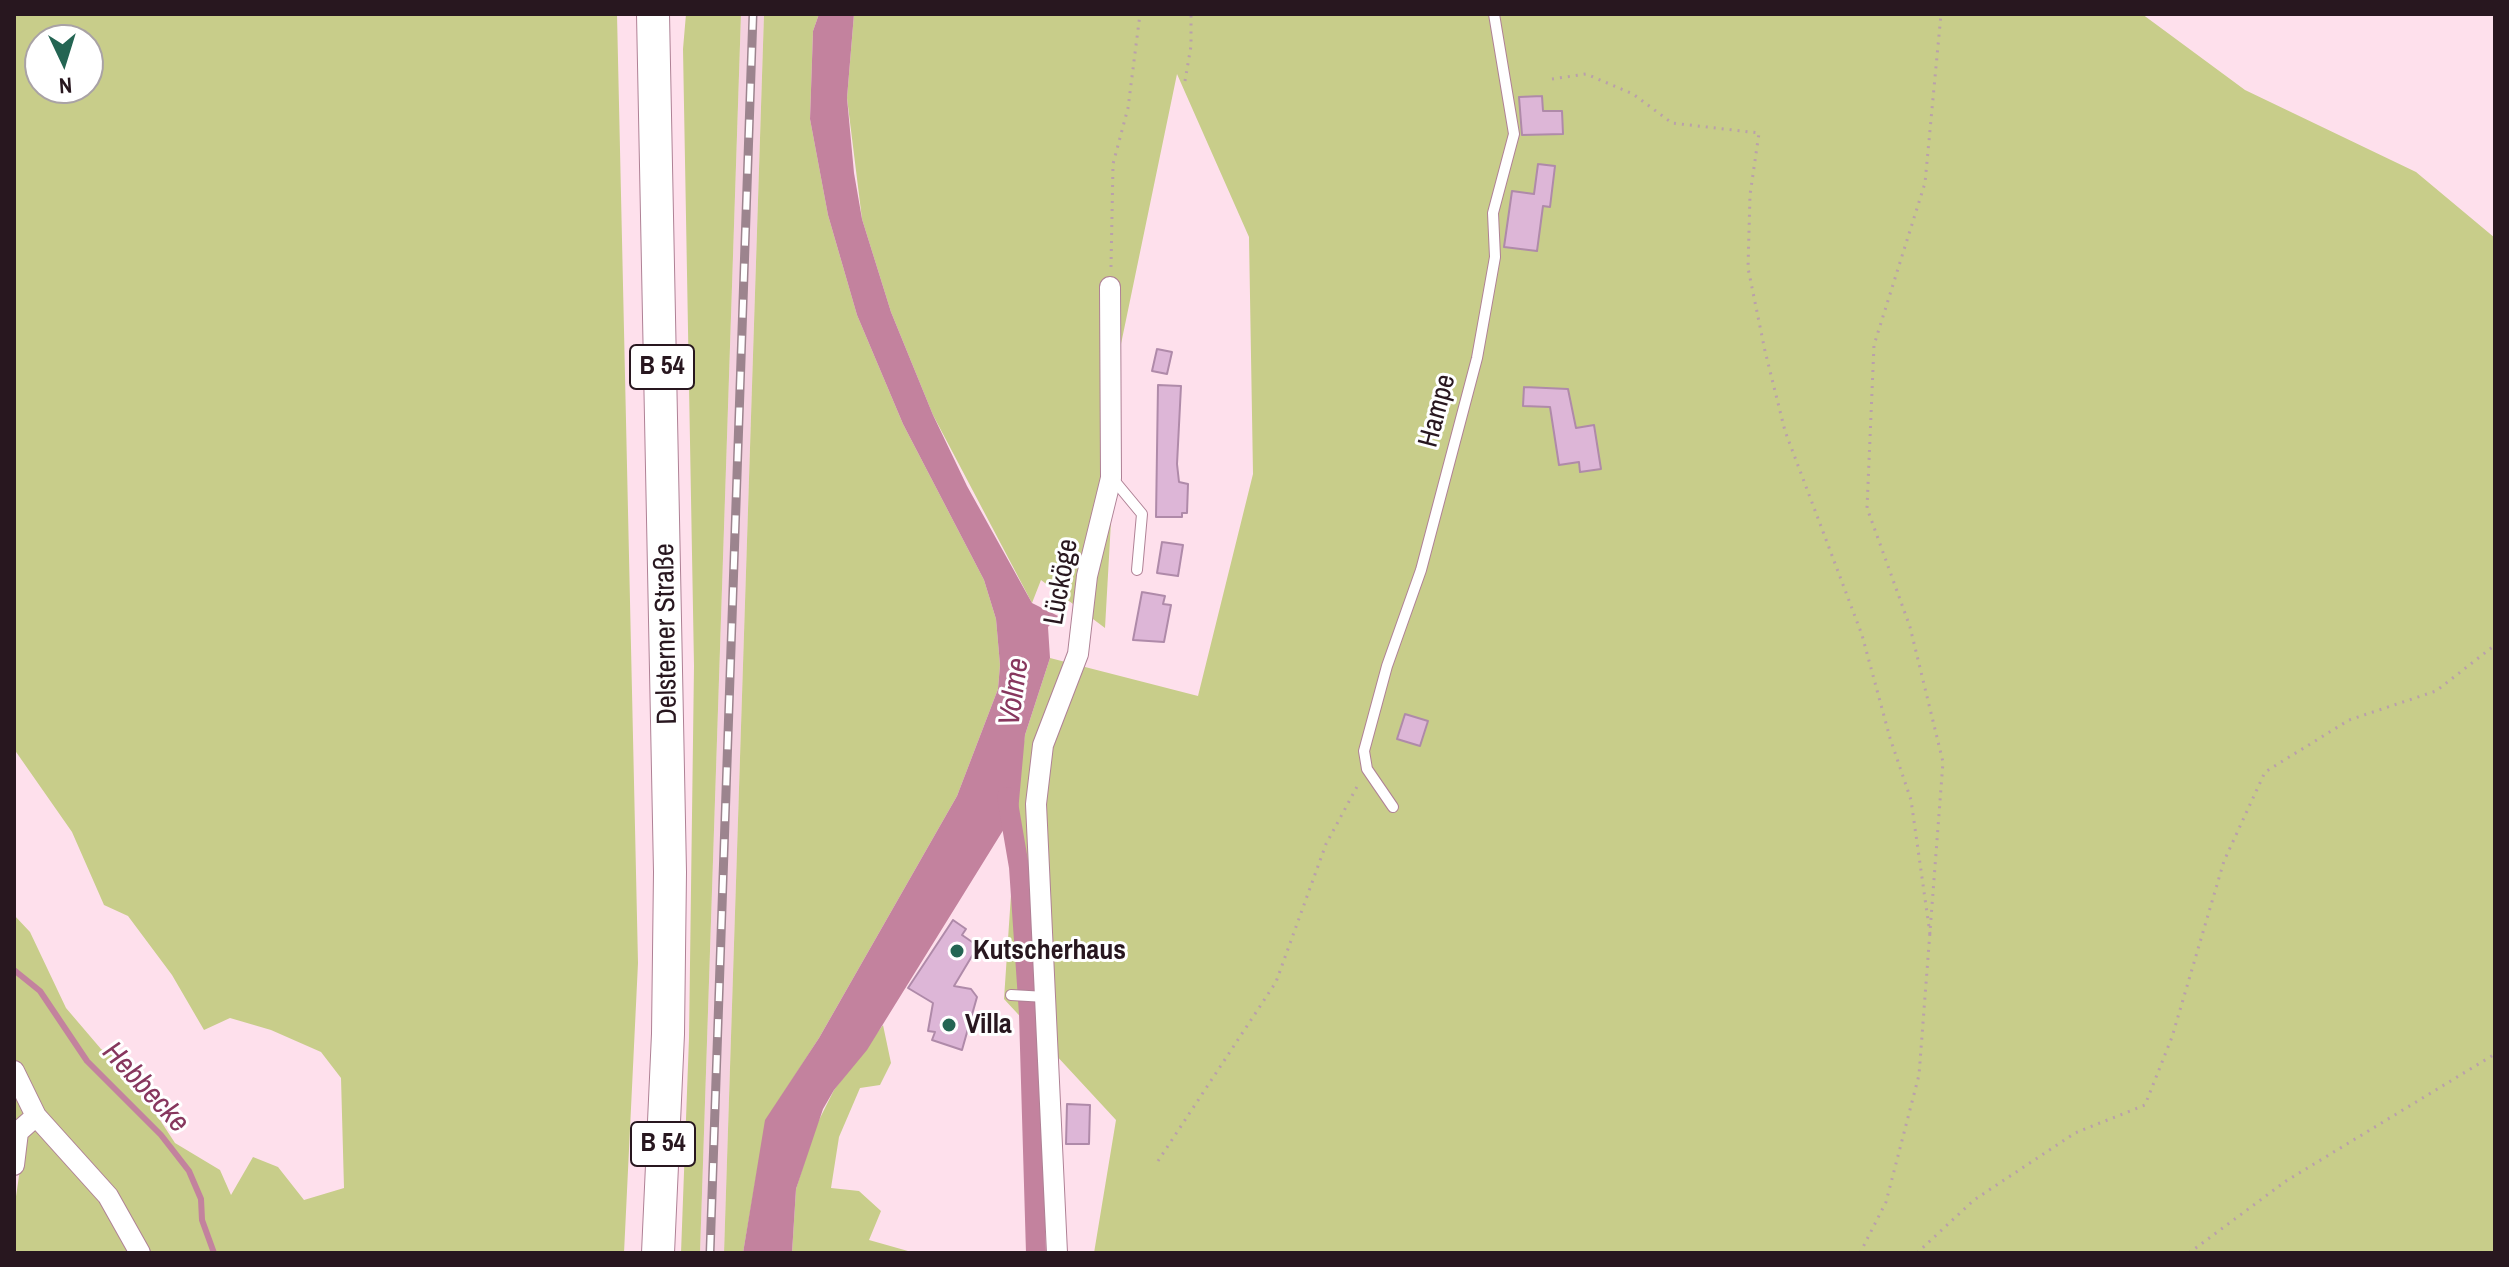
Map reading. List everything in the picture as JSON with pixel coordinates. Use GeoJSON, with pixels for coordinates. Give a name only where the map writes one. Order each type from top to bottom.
{"type":"FeatureCollection","features":[{"type":"Feature","properties":{"kind":"main road","name":"Delsterner Straße"},"geometry":{"type":"LineString","coordinates":[[653,14],[670,872],[668,1034],[658,1253]]}},
{"type":"Feature","properties":{"kind":"street","name":"Lücköge"},"geometry":{"type":"LineString","coordinates":[[1057,1253],[1036,804],[1043,745],[1078,654],[1087,576],[1111,478],[1110,287]]}},
{"type":"Feature","properties":{"kind":"street"},"geometry":{"type":"LineString","coordinates":[[14,1071],[36,1116],[108,1196],[140,1253]]}},
{"type":"Feature","properties":{"kind":"street"},"geometry":{"type":"LineString","coordinates":[[14,1165],[18,1132],[36,1116]]}},
{"type":"Feature","properties":{"kind":"lane","name":"Hampe"},"geometry":{"type":"LineString","coordinates":[[1367,769],[1364,751],[1387,666],[1421,570],[1477,358],[1495,257],[1493,213],[1514,134],[1494,14]]}},
{"type":"Feature","properties":{"kind":"lane"},"geometry":{"type":"LineString","coordinates":[[1111,478],[1142,514],[1137,570]]}},
{"type":"Feature","properties":{"kind":"lane"},"geometry":{"type":"LineString","coordinates":[[1367,769],[1393,807]]}},
{"type":"Feature","properties":{"kind":"lane"},"geometry":{"type":"LineString","coordinates":[[1011,995],[1046,997]]}},
{"type":"Feature","properties":{"kind":"path"},"geometry":{"type":"LineString","coordinates":[[1110,287],[1113,164],[1128,108],[1140,14]]}},
{"type":"Feature","properties":{"kind":"path"},"geometry":{"type":"LineString","coordinates":[[1185,81],[1191,46],[1191,14]]}},
{"type":"Feature","properties":{"kind":"path"},"geometry":{"type":"LineString","coordinates":[[1860,1253],[1886,1202],[1919,1075],[1943,762],[1910,627],[1867,508],[1874,345],[1925,183],[1941,14]]}},
{"type":"Feature","properties":{"kind":"path"},"geometry":{"type":"LineString","coordinates":[[1552,79],[1586,74],[1633,94],[1672,123],[1759,133],[1750,195],[1748,268],[1765,351],[1785,431],[1862,635],[1890,738],[1911,800],[1931,942]]}},
{"type":"Feature","properties":{"kind":"path"},"geometry":{"type":"LineString","coordinates":[[1917,1253],[1974,1200],[2075,1133],[2145,1105],[2172,1037],[2224,861],[2265,772],[2349,720],[2436,691],[2495,645]]}},
{"type":"Feature","properties":{"kind":"path"},"geometry":{"type":"LineString","coordinates":[[1158,1161],[1276,982],[1326,844],[1367,769]]}},
{"type":"Feature","properties":{"kind":"path"},"geometry":{"type":"LineString","coordinates":[[2189,1253],[2286,1181],[2495,1054]]}},
{"type":"Feature","properties":{"kind":"shaded area"},"geometry":{"type":"Polygon","coordinates":[[[741,14],[764,14],[724,1253],[700,1253],[741,14]]]}},
{"type":"Feature","properties":{"kind":"green space"},"geometry":{"type":"Polygon","coordinates":[[[14,14],[617,14],[638,963],[624,1253],[150,1253],[81,1153],[40,1105],[14,1124],[14,915],[30,932],[66,1008],[101,1049],[121,1060],[175,1143],[220,1170],[231,1195],[253,1157],[278,1167],[304,1200],[344,1188],[341,1078],[321,1052],[271,1030],[230,1018],[204,1030],[172,975],[128,916],[104,905],[72,832],[14,749],[14,14]]]}},
{"type":"Feature","properties":{"kind":"green space"},"geometry":{"type":"Polygon","coordinates":[[[686,14],[741,14],[700,1253],[681,1253],[689,1038],[694,666],[683,49],[686,14]]]}},
{"type":"Feature","properties":{"kind":"green space"},"geometry":{"type":"Polygon","coordinates":[[[764,14],[819,14],[813,31],[810,119],[828,215],[857,315],[903,424],[984,580],[996,619],[1000,665],[998,689],[957,796],[819,1038],[766,1120],[743,1253],[724,1253],[764,14]]]}},
{"type":"Feature","properties":{"kind":"green space"},"geometry":{"type":"Polygon","coordinates":[[[854,14],[2142,14],[2245,90],[2416,172],[2495,238],[2495,1253],[1094,1253],[1116,1120],[1004,999],[1019,775],[1025,735],[1050,658],[1198,696],[1253,474],[1249,237],[1177,74],[1121,344],[1105,628],[1041,580],[1032,603],[933,415],[891,312],[862,219],[847,98],[854,14]]]}},
{"type":"Feature","properties":{"kind":"green space"},"geometry":{"type":"Polygon","coordinates":[[[883,1025],[891,1063],[880,1085],[860,1088],[839,1137],[831,1188],[859,1191],[881,1211],[869,1240],[915,1253],[792,1253],[796,1189],[815,1128],[834,1090],[883,1025]]]}},
{"type":"Feature","properties":{"kind":"green space"},"geometry":{"type":"Polygon","coordinates":[[[34,1127],[102,1199],[131,1253],[14,1253],[14,1210],[25,1135],[34,1127]]]}},
{"type":"Feature","properties":{"kind":"water","name":"Volme"},"geometry":{"type":"Polygon","coordinates":[[[819,14],[854,14],[847,98],[854,173],[862,219],[891,312],[933,415],[967,486],[1032,603],[1058,616],[1048,627],[1050,658],[1025,735],[1017,823],[1007,824],[867,1050],[834,1090],[823,1109],[796,1189],[792,1253],[743,1253],[765,1120],[819,1038],[957,796],[998,689],[1000,665],[996,619],[984,580],[903,424],[857,315],[828,215],[810,119],[813,31],[819,14]]]}},
{"type":"Feature","properties":{"kind":"building"},"geometry":{"type":"Polygon","coordinates":[[[1542,96],[1543,111],[1562,111],[1563,134],[1522,135],[1519,97],[1542,96]]]}},
{"type":"Feature","properties":{"kind":"building"},"geometry":{"type":"Polygon","coordinates":[[[1538,164],[1555,166],[1550,207],[1543,206],[1537,251],[1504,247],[1512,191],[1534,194],[1538,164]]]}},
{"type":"Feature","properties":{"kind":"building"},"geometry":{"type":"Polygon","coordinates":[[[1157,349],[1172,352],[1167,374],[1152,371],[1157,349]]]}},
{"type":"Feature","properties":{"kind":"building"},"geometry":{"type":"Polygon","coordinates":[[[1158,385],[1181,386],[1177,464],[1179,482],[1188,484],[1187,513],[1182,513],[1182,517],[1156,517],[1158,385]]]}},
{"type":"Feature","properties":{"kind":"building"},"geometry":{"type":"Polygon","coordinates":[[[1524,387],[1568,389],[1576,428],[1594,425],[1601,469],[1580,472],[1579,462],[1559,465],[1550,407],[1523,406],[1524,387]]]}},
{"type":"Feature","properties":{"kind":"building"},"geometry":{"type":"Polygon","coordinates":[[[1162,542],[1183,545],[1178,576],[1157,573],[1162,542]]]}},
{"type":"Feature","properties":{"kind":"building"},"geometry":{"type":"Polygon","coordinates":[[[1142,592],[1165,596],[1163,604],[1171,605],[1164,642],[1133,640],[1142,592]]]}},
{"type":"Feature","properties":{"kind":"building"},"geometry":{"type":"Polygon","coordinates":[[[1405,714],[1428,721],[1420,746],[1397,739],[1405,714]]]}},
{"type":"Feature","properties":{"kind":"building"},"geometry":{"type":"Polygon","coordinates":[[[953,920],[966,929],[962,935],[978,946],[954,986],[971,989],[977,997],[962,1050],[932,1040],[935,1032],[928,1031],[933,1003],[908,988],[953,920]]]}},
{"type":"Feature","properties":{"kind":"building"},"geometry":{"type":"Polygon","coordinates":[[[1067,1104],[1090,1105],[1089,1144],[1066,1144],[1067,1104]]]}},
{"type":"Feature","properties":{"kind":"waterway"},"geometry":{"type":"LineString","coordinates":[[1007,797],[1019,867],[1029,1014],[1036,1253]]}},
{"type":"Feature","properties":{"kind":"waterway","name":"Hebbecke"},"geometry":{"type":"LineString","coordinates":[[14,970],[40,991],[87,1061],[161,1135],[189,1171],[201,1199],[202,1220],[214,1253]]}},
{"type":"Feature","properties":{"kind":"railway"},"geometry":{"type":"LineString","coordinates":[[710,1253],[753,14]]}},
{"type":"Feature","properties":{"kind":"place","name":"Kutscherhaus"},"geometry":{"type":"Point","coordinates":[957,951]}},
{"type":"Feature","properties":{"kind":"place","name":"Villa"},"geometry":{"type":"Point","coordinates":[949,1025]}}]}
